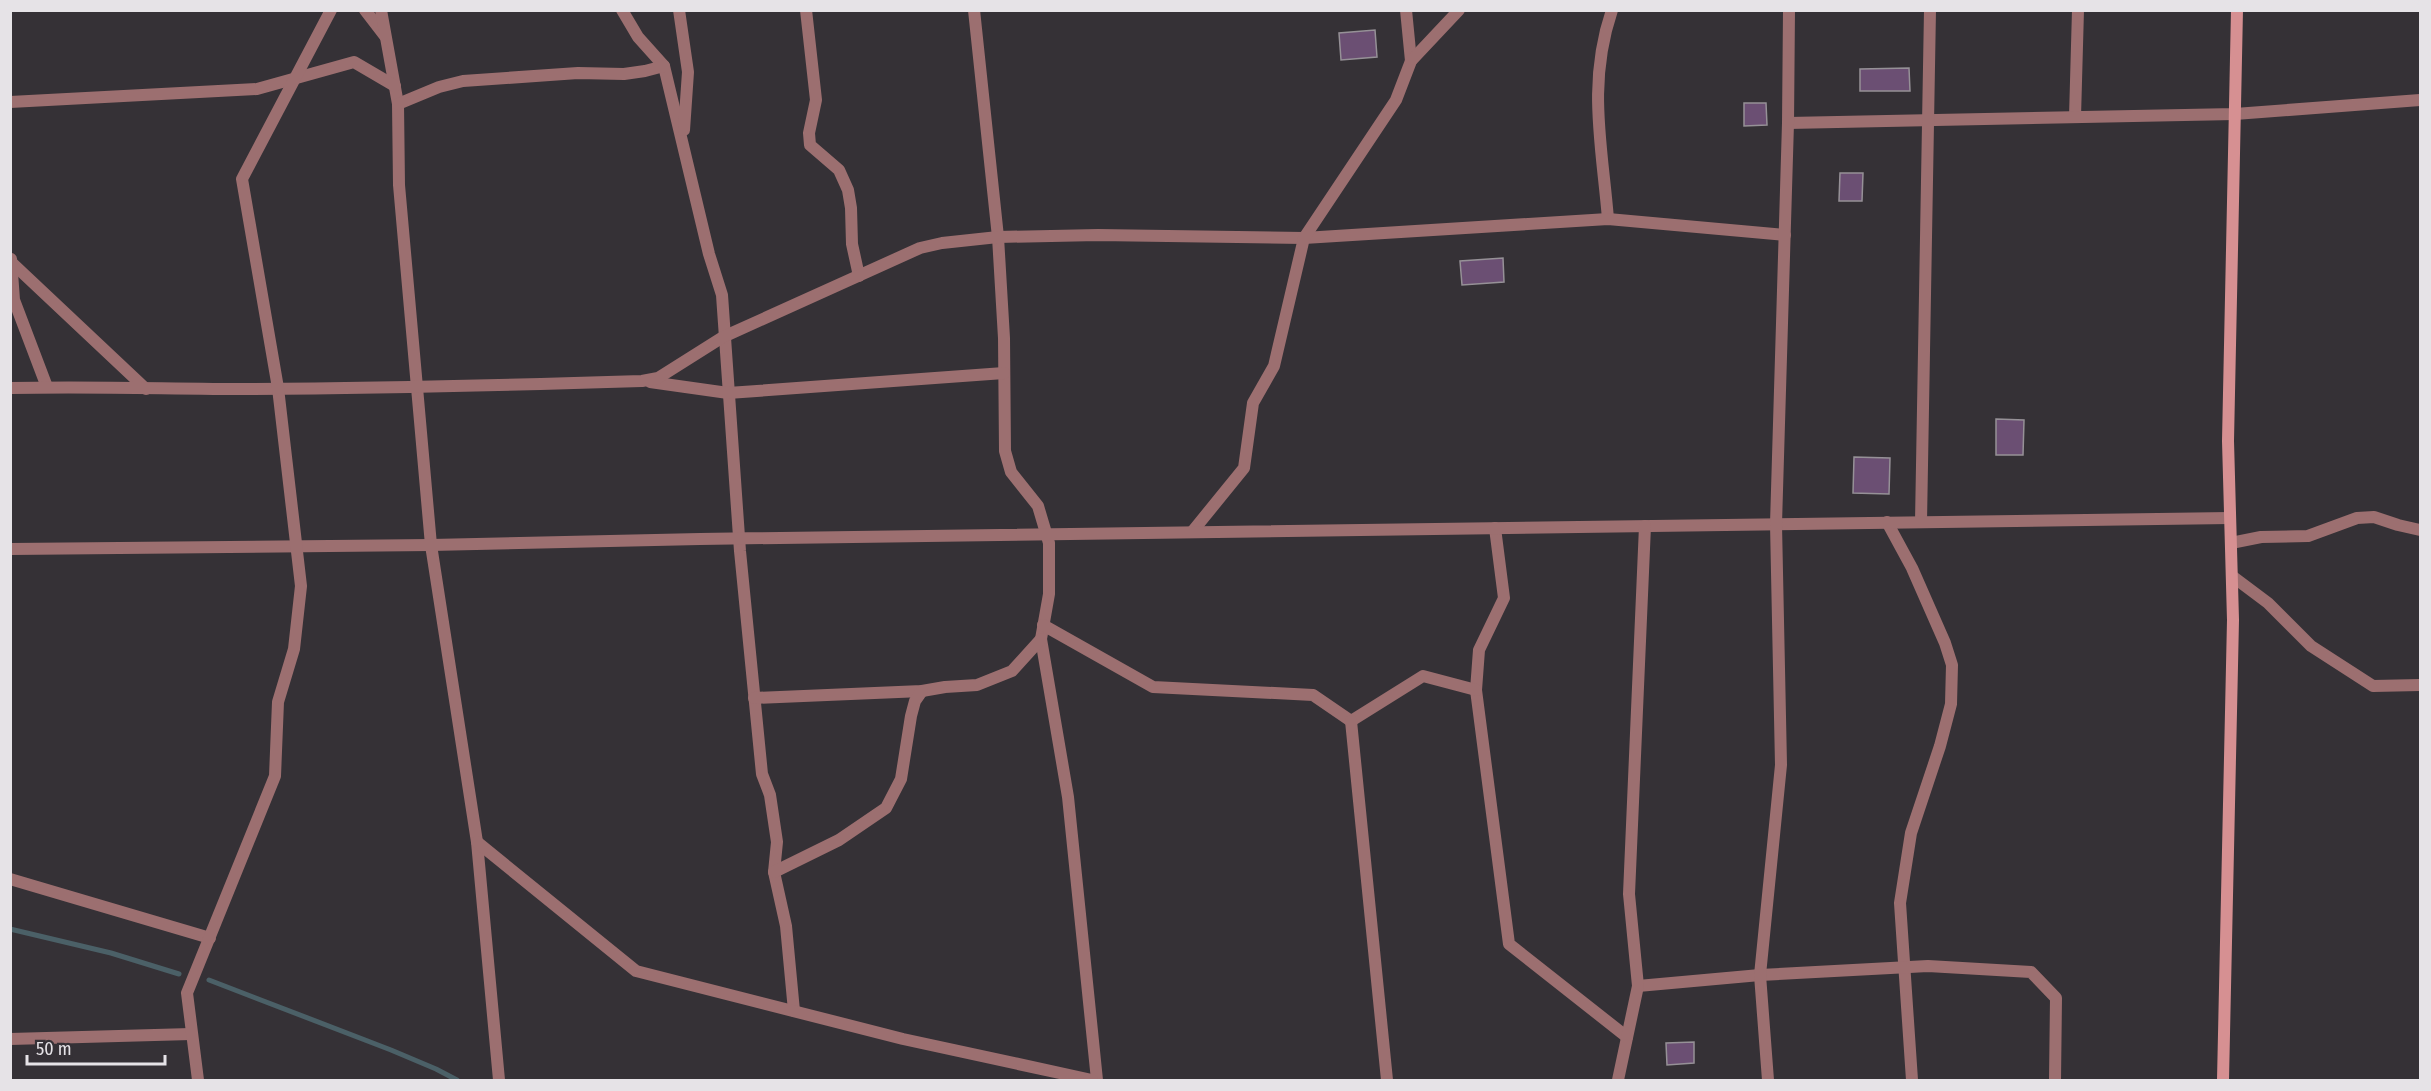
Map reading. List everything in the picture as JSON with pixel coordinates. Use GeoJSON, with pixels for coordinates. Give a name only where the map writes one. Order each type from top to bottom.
{"type":"FeatureCollection","features":[{"type":"Feature","properties":{"kind":"street"},"geometry":{"type":"LineString","coordinates":[[198,1080],[187,993],[275,776],[278,702],[294,649],[300,586],[278,388],[242,179],[331,10]]}},
{"type":"Feature","properties":{"kind":"street"},"geometry":{"type":"LineString","coordinates":[[365,10],[386,37]]}},
{"type":"Feature","properties":{"kind":"street"},"geometry":{"type":"LineString","coordinates":[[381,10],[398,104],[399,185],[431,545],[477,842],[499,1080]]}},
{"type":"Feature","properties":{"kind":"street"},"geometry":{"type":"LineString","coordinates":[[622,10],[638,37],[664,66],[709,254],[722,295],[723,337],[739,539],[754,698],[762,774],[770,795],[777,842],[774,872],[786,926],[794,1011]]}},
{"type":"Feature","properties":{"kind":"street"},"geometry":{"type":"LineString","coordinates":[[678,10],[688,72],[683,140]]}},
{"type":"Feature","properties":{"kind":"street"},"geometry":{"type":"LineString","coordinates":[[806,10],[816,100],[809,133],[810,145],[839,170],[848,190],[852,244],[859,276]]}},
{"type":"Feature","properties":{"kind":"street"},"geometry":{"type":"LineString","coordinates":[[974,10],[998,237],[1005,451],[1011,472],[1038,506],[1049,543],[1049,594],[1041,639],[1068,797],[1097,1080]]}},
{"type":"Feature","properties":{"kind":"street"},"geometry":{"type":"LineString","coordinates":[[1406,10],[1411,61]]}},
{"type":"Feature","properties":{"kind":"street"},"geometry":{"type":"LineString","coordinates":[[1192,532],[1244,468],[1253,403],[1274,366],[1304,238],[1396,100],[1411,61],[1459,10]]}},
{"type":"Feature","properties":{"kind":"street"},"geometry":{"type":"LineString","coordinates":[[1608,219],[1599,144],[1597,98],[1602,45],[1612,10]]}},
{"type":"Feature","properties":{"kind":"street"},"geometry":{"type":"LineString","coordinates":[[1768,1080],[1760,975],[1781,765],[1776,524],[1788,123],[1789,10]]}},
{"type":"Feature","properties":{"kind":"street"},"geometry":{"type":"LineString","coordinates":[[1921,522],[1930,10]]}},
{"type":"Feature","properties":{"kind":"street"},"geometry":{"type":"LineString","coordinates":[[2075,117],[2079,10]]}},
{"type":"Feature","properties":{"kind":"street"},"geometry":{"type":"LineString","coordinates":[[2223,1080],[2234,620],[2228,441],[2237,10]]}},
{"type":"Feature","properties":{"kind":"street"},"geometry":{"type":"LineString","coordinates":[[10,102],[257,89],[354,62],[395,87]]}},
{"type":"Feature","properties":{"kind":"street"},"geometry":{"type":"LineString","coordinates":[[398,104],[439,87],[463,81],[578,73],[624,74],[664,66]]}},
{"type":"Feature","properties":{"kind":"street"},"geometry":{"type":"LineString","coordinates":[[1788,123],[2235,114],[2421,100]]}},
{"type":"Feature","properties":{"kind":"street"},"geometry":{"type":"LineString","coordinates":[[10,388],[92,386],[146,389],[417,388],[642,381],[658,378],[723,337],[920,248],[942,243],[998,237],[1098,234],[1304,238],[1608,219],[1785,235]]}},
{"type":"Feature","properties":{"kind":"street"},"geometry":{"type":"LineString","coordinates":[[11,260],[146,389]]}},
{"type":"Feature","properties":{"kind":"street"},"geometry":{"type":"LineString","coordinates":[[11,260],[12,303],[47,387]]}},
{"type":"Feature","properties":{"kind":"street"},"geometry":{"type":"LineString","coordinates":[[642,381],[728,393],[1004,373]]}},
{"type":"Feature","properties":{"kind":"street"},"geometry":{"type":"LineString","coordinates":[[2231,543],[2261,537],[2308,536],[2357,518],[2374,517],[2421,530]]}},
{"type":"Feature","properties":{"kind":"street"},"geometry":{"type":"LineString","coordinates":[[10,549],[431,545],[2230,518]]}},
{"type":"Feature","properties":{"kind":"street"},"geometry":{"type":"LineString","coordinates":[[1887,522],[1912,568],[1945,643],[1952,665],[1951,704],[1909,845],[1900,903],[1912,1080]]}},
{"type":"Feature","properties":{"kind":"street"},"geometry":{"type":"LineString","coordinates":[[1618,1080],[1638,986],[1629,894],[1645,526]]}},
{"type":"Feature","properties":{"kind":"street"},"geometry":{"type":"LineString","coordinates":[[1495,528],[1504,598],[1479,650],[1476,690],[1509,944],[1627,1037]]}},
{"type":"Feature","properties":{"kind":"street"},"geometry":{"type":"LineString","coordinates":[[2232,576],[2268,603],[2311,646],[2373,686],[2421,685]]}},
{"type":"Feature","properties":{"kind":"street"},"geometry":{"type":"LineString","coordinates":[[1043,625],[1153,687],[1313,695],[1351,721],[1387,1080]]}},
{"type":"Feature","properties":{"kind":"street"},"geometry":{"type":"LineString","coordinates":[[754,698],[922,691],[945,687],[977,686],[1012,671],[1041,639]]}},
{"type":"Feature","properties":{"kind":"street"},"geometry":{"type":"LineString","coordinates":[[1351,721],[1423,676],[1476,690]]}},
{"type":"Feature","properties":{"kind":"street"},"geometry":{"type":"LineString","coordinates":[[774,872],[838,840],[886,808],[901,779],[911,716],[915,701],[922,691]]}},
{"type":"Feature","properties":{"kind":"street"},"geometry":{"type":"LineString","coordinates":[[477,842],[636,971],[903,1039],[1092,1080]]}},
{"type":"Feature","properties":{"kind":"street"},"geometry":{"type":"LineString","coordinates":[[10,879],[210,938]]}},
{"type":"Feature","properties":{"kind":"street"},"geometry":{"type":"LineString","coordinates":[[1638,986],[1760,975],[1928,966],[2031,972],[2056,998],[2055,1080]]}},
{"type":"Feature","properties":{"kind":"street"},"geometry":{"type":"LineString","coordinates":[[10,1039],[191,1034]]}},
{"type":"Feature","properties":{"kind":"building"},"geometry":{"type":"Polygon","coordinates":[[[1375,30],[1377,57],[1341,60],[1339,33],[1375,30]]]}},
{"type":"Feature","properties":{"kind":"building"},"geometry":{"type":"Polygon","coordinates":[[[1909,68],[1910,91],[1860,91],[1860,69],[1909,68]]]}},
{"type":"Feature","properties":{"kind":"building"},"geometry":{"type":"Polygon","coordinates":[[[1744,103],[1766,103],[1767,125],[1744,126],[1744,103]]]}},
{"type":"Feature","properties":{"kind":"building"},"geometry":{"type":"Polygon","coordinates":[[[1840,173],[1863,173],[1862,201],[1839,201],[1840,173]]]}},
{"type":"Feature","properties":{"kind":"building"},"geometry":{"type":"Polygon","coordinates":[[[1503,258],[1504,282],[1462,285],[1460,261],[1503,258]]]}},
{"type":"Feature","properties":{"kind":"building"},"geometry":{"type":"Polygon","coordinates":[[[1996,419],[2024,420],[2023,455],[1996,455],[1996,419]]]}},
{"type":"Feature","properties":{"kind":"building"},"geometry":{"type":"Polygon","coordinates":[[[1854,457],[1890,458],[1889,494],[1853,493],[1854,457]]]}},
{"type":"Feature","properties":{"kind":"building"},"geometry":{"type":"Polygon","coordinates":[[[1694,1042],[1694,1063],[1667,1065],[1666,1043],[1694,1042]]]}},
{"type":"Feature","properties":{"kind":"waterway"},"geometry":{"type":"LineString","coordinates":[[10,929],[111,953],[179,974]]}},
{"type":"Feature","properties":{"kind":"waterway"},"geometry":{"type":"LineString","coordinates":[[209,980],[391,1050],[457,1080]]}}]}
